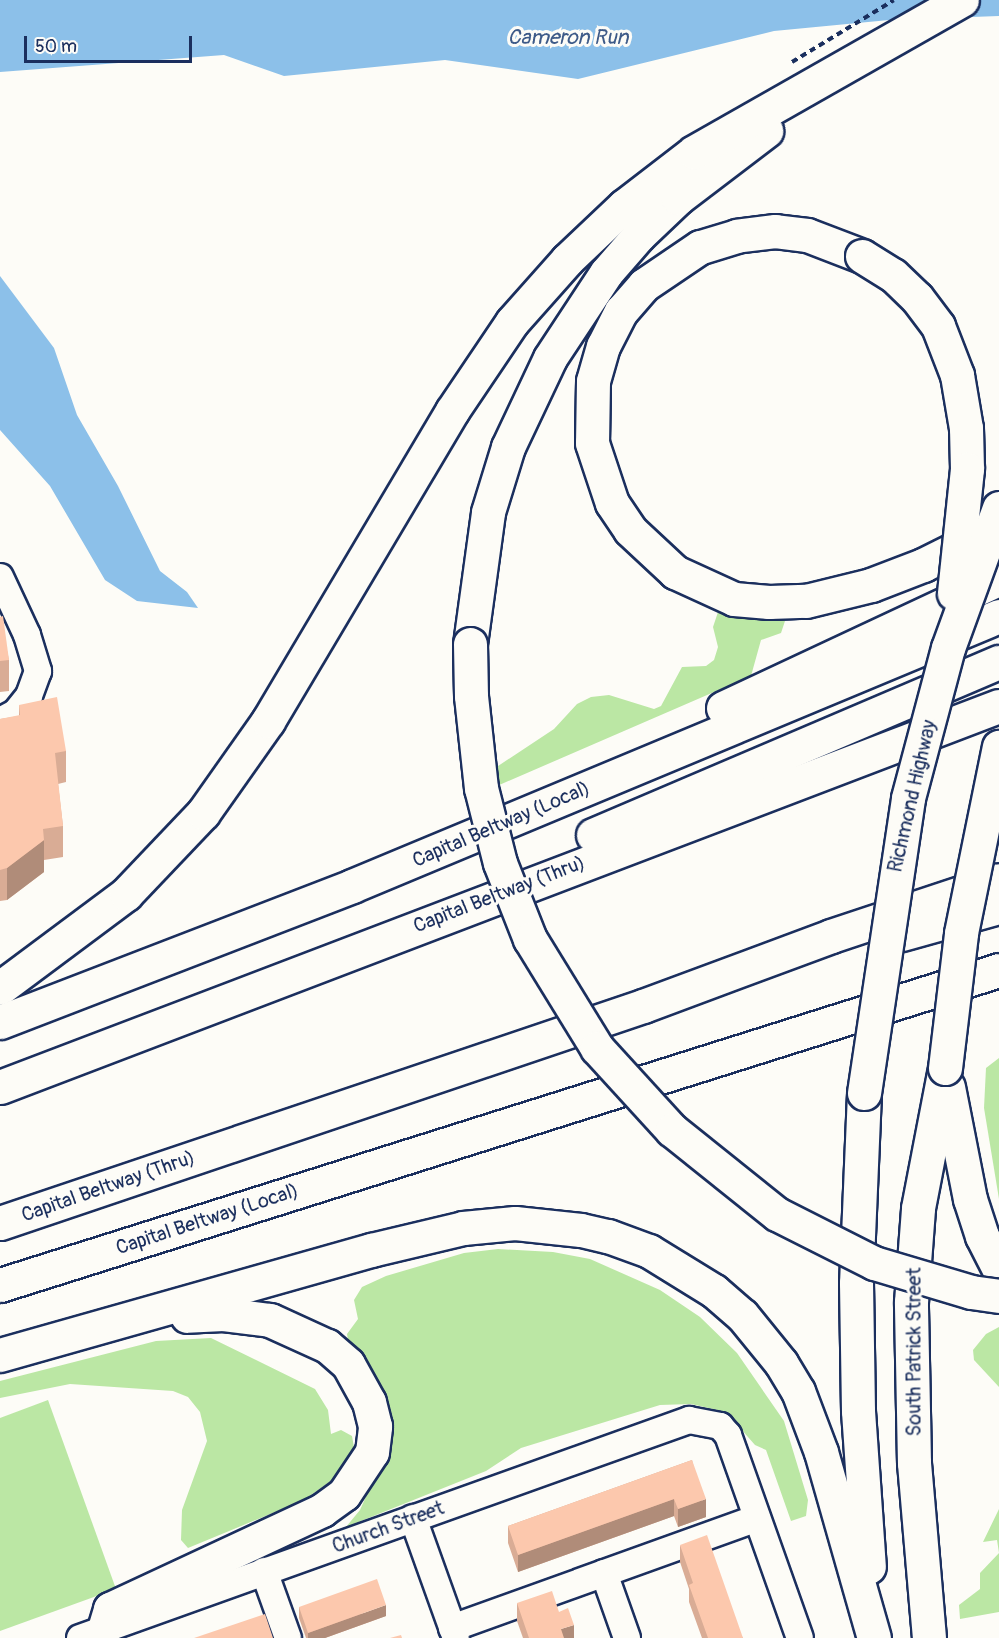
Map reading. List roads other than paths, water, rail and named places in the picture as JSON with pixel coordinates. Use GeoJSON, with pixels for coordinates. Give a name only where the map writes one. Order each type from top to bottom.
{"type":"FeatureCollection","features":[{"type":"Feature","properties":{"kind":"highway"},"geometry":{"type":"LineString","coordinates":[[962,0],[904,36],[755,138],[678,198],[639,235],[572,322],[530,397],[508,447],[488,512],[470,644],[471,696],[489,829],[513,900],[555,984],[619,1076],[672,1130],[777,1214],[874,1263],[971,1292],[999,1296]]}},
{"type":"Feature","properties":{"kind":"highway"},"geometry":{"type":"LineString","coordinates":[[0,988],[97,919],[167,853],[238,767],[452,411],[512,322],[567,260],[624,206],[694,152],[904,36]]}},
{"type":"Feature","properties":{"kind":"highway"},"geometry":{"type":"LineString","coordinates":[[948,648],[959,556],[960,544],[965,510],[964,411],[951,355],[938,326],[893,275],[862,256],[807,235],[775,231],[737,236],[700,247],[644,285],[621,311],[603,346],[593,381],[590,413],[599,473],[612,503],[630,530],[675,572],[702,588],[734,599],[806,601],[897,576],[923,566],[955,549],[965,544],[997,528],[999,526]]}},
{"type":"Feature","properties":{"kind":"highway","name":"Richmond Highway"},"geometry":{"type":"LineString","coordinates":[[875,1638],[858,1411],[856,1283],[864,1092],[895,864],[908,798],[948,648],[999,508]]}},
{"type":"Feature","properties":{"kind":"highway"},"geometry":{"type":"LineString","coordinates":[[594,786],[652,741],[999,579]]}},
{"type":"Feature","properties":{"kind":"highway","name":"Capital Beltway (Local)"},"geometry":{"type":"LineString","coordinates":[[0,1022],[352,885],[999,616]]}},
{"type":"Feature","properties":{"kind":"highway"},"geometry":{"type":"LineString","coordinates":[[86,1052],[999,662]]}},
{"type":"Feature","properties":{"kind":"highway","name":"Capital Beltway (Thru)"},"geometry":{"type":"LineString","coordinates":[[0,1087],[86,1052],[999,706]]}},
{"type":"Feature","properties":{"kind":"highway"},"geometry":{"type":"LineString","coordinates":[[999,747],[961,933],[945,1068],[970,1199],[982,1236],[999,1269]]}},
{"type":"Feature","properties":{"kind":"highway","name":"Capital Beltway (Thru)"},"geometry":{"type":"LineString","coordinates":[[0,1224],[643,1006],[831,936],[999,880]]}},
{"type":"Feature","properties":{"kind":"highway"},"geometry":{"type":"LineString","coordinates":[[643,1006],[999,907]]}},
{"type":"Feature","properties":{"kind":"highway","name":"Capital Beltway (Local)"},"geometry":{"type":"LineString","coordinates":[[0,1285],[999,970]]}},
{"type":"Feature","properties":{"kind":"highway","name":"South Patrick Street"},"geometry":{"type":"LineString","coordinates":[[928,1638],[914,1462],[912,1302],[918,1208],[945,1068]]}},
{"type":"Feature","properties":{"kind":"highway"},"geometry":{"type":"LineString","coordinates":[[0,1354],[129,1321],[371,1250],[463,1228],[515,1223],[561,1227],[608,1236],[649,1251],[684,1269],[742,1316],[792,1382],[821,1452],[875,1638]]}},
{"type":"Feature","properties":{"kind":"highway"},"geometry":{"type":"LineString","coordinates":[[98,1635],[110,1609],[298,1523],[344,1494],[372,1452],[375,1426],[369,1402],[348,1364],[303,1332],[270,1320],[223,1314],[129,1321]]}},
{"type":"Feature","properties":{"kind":"street"},"geometry":{"type":"LineString","coordinates":[[0,577],[27,635],[38,671],[29,696],[15,713],[0,720]]}},
{"type":"Feature","properties":{"kind":"street","name":"Church Street"},"geometry":{"type":"LineString","coordinates":[[98,1635],[264,1571],[673,1424],[696,1420],[720,1426],[728,1435],[757,1518]]}},
{"type":"Feature","properties":{"kind":"street"},"geometry":{"type":"LineString","coordinates":[[413,1518],[454,1633],[604,1573],[757,1518],[800,1638]]}},
{"type":"Feature","properties":{"kind":"street"},"geometry":{"type":"LineString","coordinates":[[264,1571],[288,1638]]}},
{"type":"Feature","properties":{"kind":"street"},"geometry":{"type":"LineString","coordinates":[[604,1573],[627,1638]]}},
{"type":"Feature","properties":{"kind":"water","name":"Cameron Run"},"geometry":{"type":"Polygon","coordinates":[[[0,0],[999,0],[999,16],[889,20],[774,31],[578,79],[445,60],[284,76],[224,55],[0,72],[0,0]]]}},
{"type":"Feature","properties":{"kind":"water"},"geometry":{"type":"Polygon","coordinates":[[[0,276],[54,348],[77,415],[118,486],[160,571],[187,592],[198,608],[137,601],[105,580],[50,486],[0,430],[0,276]]]}}]}
